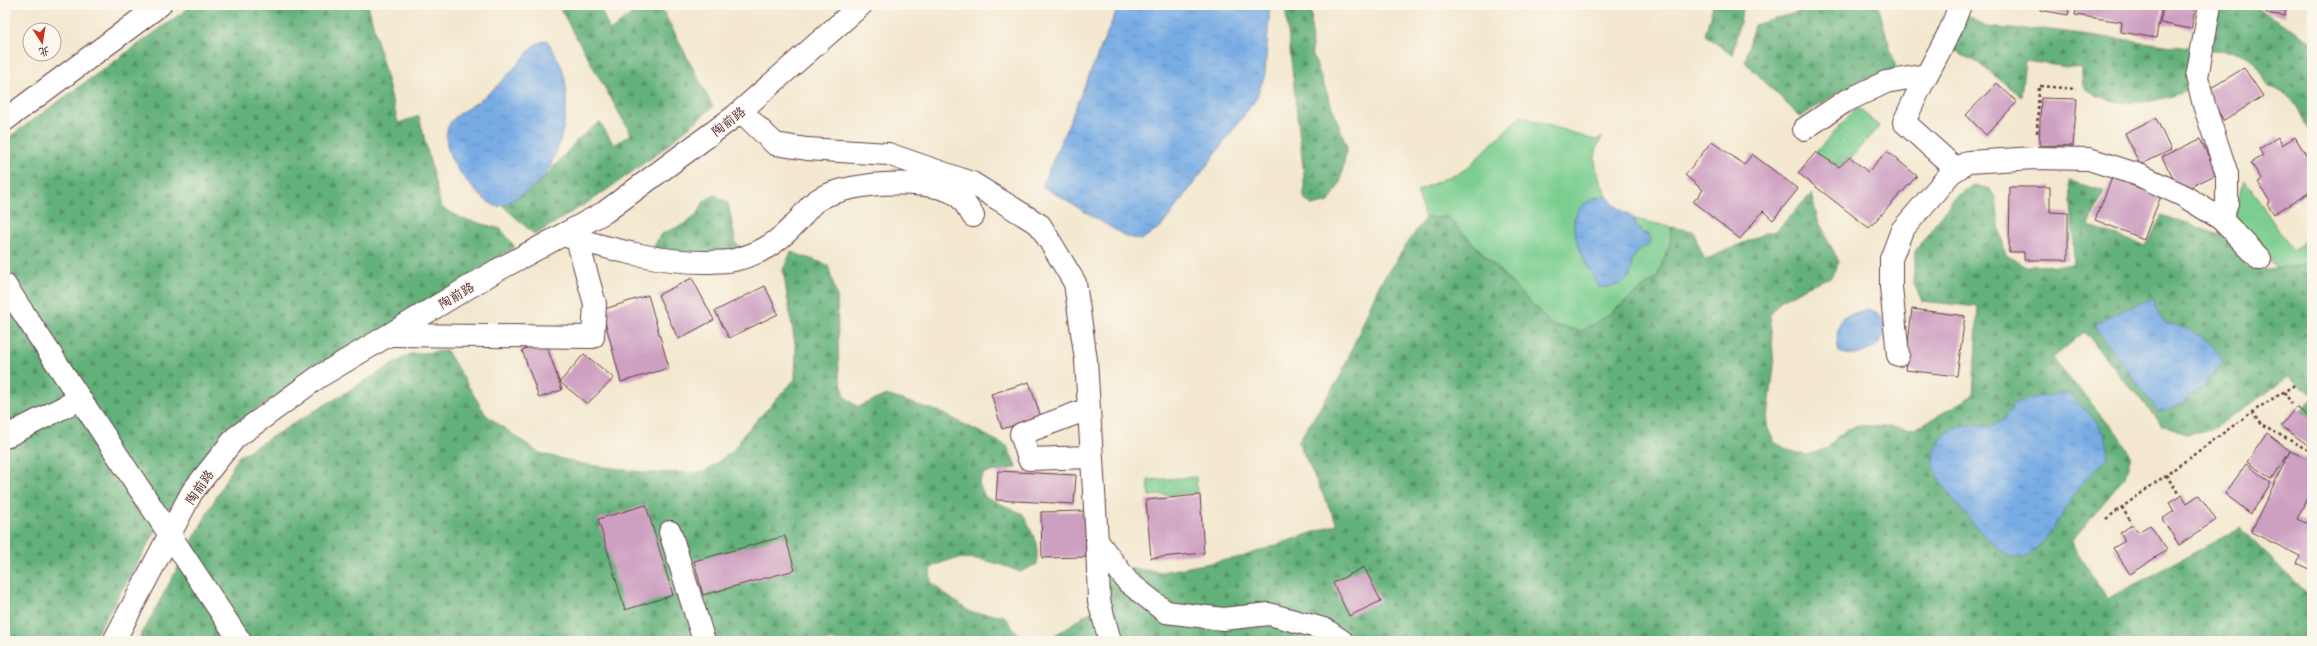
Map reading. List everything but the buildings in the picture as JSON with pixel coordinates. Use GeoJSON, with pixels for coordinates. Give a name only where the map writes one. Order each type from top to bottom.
{"type":"FeatureCollection","features":[{"type":"Feature","properties":{"kind":"street"},"geometry":{"type":"LineString","coordinates":[[5,120],[160,5]]}},
{"type":"Feature","properties":{"kind":"street","name":"陶前路"},"geometry":{"type":"LineString","coordinates":[[114,641],[192,492],[235,438],[318,378],[494,272],[570,237],[606,212],[741,111],[861,5]]}},
{"type":"Feature","properties":{"kind":"street"},"geometry":{"type":"LineString","coordinates":[[1956,170],[1904,122],[1926,75],[1950,31],[1960,5]]}},
{"type":"Feature","properties":{"kind":"street"},"geometry":{"type":"LineString","coordinates":[[2210,5],[2197,77],[2204,105],[2227,174],[2227,203],[2221,219]]}},
{"type":"Feature","properties":{"kind":"street"},"geometry":{"type":"LineString","coordinates":[[1804,129],[1844,102],[1886,82],[1926,75]]}},
{"type":"Feature","properties":{"kind":"street"},"geometry":{"type":"LineString","coordinates":[[741,111],[775,144],[807,149],[888,154],[969,200]]}},
{"type":"Feature","properties":{"kind":"street"},"geometry":{"type":"LineString","coordinates":[[1898,355],[1891,287],[1891,260],[1902,230],[1951,173],[1968,162],[2035,158],[2089,159],[2132,173],[2182,195],[2221,219],[2260,259]]}},
{"type":"Feature","properties":{"kind":"street"},"geometry":{"type":"LineString","coordinates":[[570,237],[627,252],[683,262],[733,261],[763,252],[792,227],[816,201],[848,188],[894,182],[925,185],[954,193],[969,200],[1040,225],[1075,283],[1086,360],[1097,541],[1099,601],[1110,641]]}},
{"type":"Feature","properties":{"kind":"street"},"geometry":{"type":"LineString","coordinates":[[390,335],[593,337],[595,304],[570,237]]}},
{"type":"Feature","properties":{"kind":"street"},"geometry":{"type":"LineString","coordinates":[[5,285],[240,641]]}},
{"type":"Feature","properties":{"kind":"street"},"geometry":{"type":"LineString","coordinates":[[5,438],[80,399]]}},
{"type":"Feature","properties":{"kind":"street"},"geometry":{"type":"LineString","coordinates":[[1088,410],[1021,434],[1029,459],[1091,457]]}},
{"type":"Feature","properties":{"kind":"street"},"geometry":{"type":"LineString","coordinates":[[670,532],[704,641]]}},
{"type":"Feature","properties":{"kind":"street"},"geometry":{"type":"LineString","coordinates":[[1097,541],[1128,582],[1166,612],[1223,619],[1269,614],[1324,629],[1342,641]]}},
{"type":"Feature","properties":{"kind":"path"},"geometry":{"type":"LineString","coordinates":[[2035,158],[2039,86],[2076,89]]}},
{"type":"Feature","properties":{"kind":"path"},"geometry":{"type":"LineString","coordinates":[[2106,519],[2252,412],[2296,384]]}},
{"type":"Feature","properties":{"kind":"path"},"geometry":{"type":"LineString","coordinates":[[2284,392],[2292,404]]}},
{"type":"Feature","properties":{"kind":"path"},"geometry":{"type":"LineString","coordinates":[[2252,412],[2260,425],[2312,452]]}},
{"type":"Feature","properties":{"kind":"path"},"geometry":{"type":"LineString","coordinates":[[2166,475],[2178,493]]}},
{"type":"Feature","properties":{"kind":"path"},"geometry":{"type":"LineString","coordinates":[[2122,507],[2131,523]]}},
{"type":"Feature","properties":{"kind":"green space"},"geometry":{"type":"Polygon","coordinates":[[[193,5],[368,5],[398,123],[419,116],[441,207],[461,218],[501,229],[515,247],[257,408],[226,436],[170,507],[92,641],[5,641],[5,280],[13,276],[5,262],[5,140],[193,5]]]}},
{"type":"Feature","properties":{"kind":"green space"},"geometry":{"type":"Polygon","coordinates":[[[558,5],[599,5],[610,31],[642,5],[660,5],[713,107],[657,154],[601,194],[535,235],[503,206],[543,179],[579,138],[600,122],[614,145],[631,134],[558,5]]]}},
{"type":"Feature","properties":{"kind":"green space"},"geometry":{"type":"Polygon","coordinates":[[[1285,5],[1311,5],[1312,53],[1347,147],[1340,183],[1329,202],[1312,206],[1304,198],[1304,176],[1285,5]]]}},
{"type":"Feature","properties":{"kind":"green space"},"geometry":{"type":"Polygon","coordinates":[[[1713,5],[1744,5],[1732,55],[1705,35],[1713,5]]]}},
{"type":"Feature","properties":{"kind":"green space"},"geometry":{"type":"Polygon","coordinates":[[[1822,5],[1878,5],[1897,72],[1837,93],[1800,117],[1745,62],[1754,25],[1822,5]]]}},
{"type":"Feature","properties":{"kind":"green space"},"geometry":{"type":"Polygon","coordinates":[[[2218,5],[2251,5],[2312,41],[2312,135],[2292,100],[2287,95],[2269,87],[2258,67],[2252,60],[2239,53],[2231,51],[2208,50],[2218,5]]]}},
{"type":"Feature","properties":{"kind":"green space"},"geometry":{"type":"Polygon","coordinates":[[[1965,13],[1986,27],[2024,30],[2043,29],[2196,49],[2188,91],[2146,102],[2136,103],[2115,101],[2089,92],[2082,82],[2082,69],[2025,61],[2021,96],[1974,60],[1948,47],[1965,13]]]}},
{"type":"Feature","properties":{"kind":"green space"},"geometry":{"type":"Polygon","coordinates":[[[1857,107],[1879,126],[1851,158],[1849,157],[1839,167],[1816,152],[1857,107]]]}},
{"type":"Feature","properties":{"kind":"green space"},"geometry":{"type":"Polygon","coordinates":[[[1520,116],[1595,140],[1602,137],[1598,145],[1595,160],[1600,180],[1607,196],[1593,198],[1574,218],[1577,236],[1583,254],[1599,287],[1631,273],[1632,259],[1642,248],[1642,233],[1636,226],[1635,219],[1671,227],[1670,244],[1657,277],[1611,313],[1582,331],[1552,325],[1448,217],[1425,218],[1417,191],[1466,169],[1520,116]]]}},
{"type":"Feature","properties":{"kind":"green space"},"geometry":{"type":"Polygon","coordinates":[[[2245,180],[2292,250],[2312,237],[2312,267],[2304,264],[2277,269],[2266,253],[2231,217],[2245,180]]]}},
{"type":"Feature","properties":{"kind":"green space"},"geometry":{"type":"Polygon","coordinates":[[[2070,181],[2104,191],[2089,226],[2146,246],[2162,215],[2225,237],[2247,268],[2269,270],[2304,264],[2312,267],[2312,394],[2288,377],[2241,411],[2211,429],[2186,434],[2162,425],[2084,332],[2053,358],[2117,434],[2131,455],[2125,477],[2071,542],[2107,599],[2240,528],[2312,599],[2312,641],[1046,641],[1093,610],[1107,566],[1162,572],[1242,557],[1337,524],[1298,442],[1341,375],[1379,285],[1425,218],[1447,217],[1552,325],[1582,331],[1611,313],[1657,277],[1670,244],[1671,227],[1693,231],[1705,260],[1763,234],[1776,231],[1811,194],[1818,220],[1839,262],[1831,277],[1805,287],[1780,301],[1770,315],[1774,366],[1767,426],[1774,442],[1788,450],[1807,455],[1828,448],[1838,436],[1857,425],[1915,429],[1973,395],[1978,307],[1922,301],[1913,282],[1916,250],[1955,197],[1973,185],[1990,189],[1996,199],[2000,233],[2006,255],[2026,266],[2074,265],[2070,181]]]}},
{"type":"Feature","properties":{"kind":"green space"},"geometry":{"type":"Polygon","coordinates":[[[715,195],[728,203],[736,244],[743,248],[708,255],[653,249],[660,235],[692,219],[701,209],[704,201],[715,195]]]}},
{"type":"Feature","properties":{"kind":"green space"},"geometry":{"type":"Polygon","coordinates":[[[791,252],[828,265],[837,297],[839,375],[845,397],[858,407],[886,395],[940,412],[1007,446],[1017,468],[984,473],[979,483],[985,497],[1023,514],[1037,543],[1037,564],[1020,572],[986,561],[963,558],[940,563],[930,569],[931,581],[943,593],[972,613],[1003,615],[1018,634],[1020,641],[138,641],[238,457],[410,354],[447,351],[486,415],[539,453],[583,464],[648,473],[704,472],[734,450],[744,434],[795,379],[796,350],[783,270],[791,252]]]}},
{"type":"Feature","properties":{"kind":"green space"},"geometry":{"type":"Polygon","coordinates":[[[2312,399],[2312,419],[2301,411],[2312,399]]]}},
{"type":"Feature","properties":{"kind":"green space"},"geometry":{"type":"Polygon","coordinates":[[[1196,477],[1197,493],[1149,496],[1148,480],[1196,477]]]}},
{"type":"Feature","properties":{"kind":"water"},"geometry":{"type":"Polygon","coordinates":[[[1119,5],[1270,5],[1265,74],[1256,99],[1162,226],[1141,240],[1125,236],[1042,186],[1119,5]]]}},
{"type":"Feature","properties":{"kind":"water"},"geometry":{"type":"Polygon","coordinates":[[[547,40],[562,68],[565,80],[566,109],[561,139],[544,177],[536,185],[498,207],[488,202],[478,194],[455,165],[448,149],[446,136],[447,130],[456,116],[488,94],[510,73],[536,44],[547,40]]]}},
{"type":"Feature","properties":{"kind":"water"},"geometry":{"type":"Polygon","coordinates":[[[1607,196],[1613,204],[1635,219],[1636,226],[1642,233],[1649,234],[1650,244],[1640,250],[1633,257],[1632,271],[1626,280],[1618,285],[1599,287],[1581,253],[1574,224],[1577,212],[1583,205],[1597,198],[1607,196]]]}},
{"type":"Feature","properties":{"kind":"water"},"geometry":{"type":"Polygon","coordinates":[[[2154,299],[2156,310],[2164,323],[2191,331],[2200,336],[2214,347],[2223,363],[2210,379],[2186,401],[2177,406],[2158,411],[2094,326],[2123,310],[2154,299]]]}},
{"type":"Feature","properties":{"kind":"water"},"geometry":{"type":"Polygon","coordinates":[[[1868,309],[1880,316],[1885,325],[1885,333],[1880,341],[1872,348],[1862,353],[1851,354],[1839,352],[1837,334],[1843,317],[1868,309]]]}},
{"type":"Feature","properties":{"kind":"water"},"geometry":{"type":"Polygon","coordinates":[[[2055,394],[2070,394],[2098,423],[2106,440],[2108,449],[2107,460],[2080,486],[2052,530],[2036,549],[2028,555],[2019,558],[2010,556],[1986,537],[1949,494],[1936,473],[1934,467],[1934,454],[1939,443],[1946,434],[1951,431],[1970,425],[1989,427],[2003,420],[2013,404],[2033,398],[2055,394]]]}}]}
